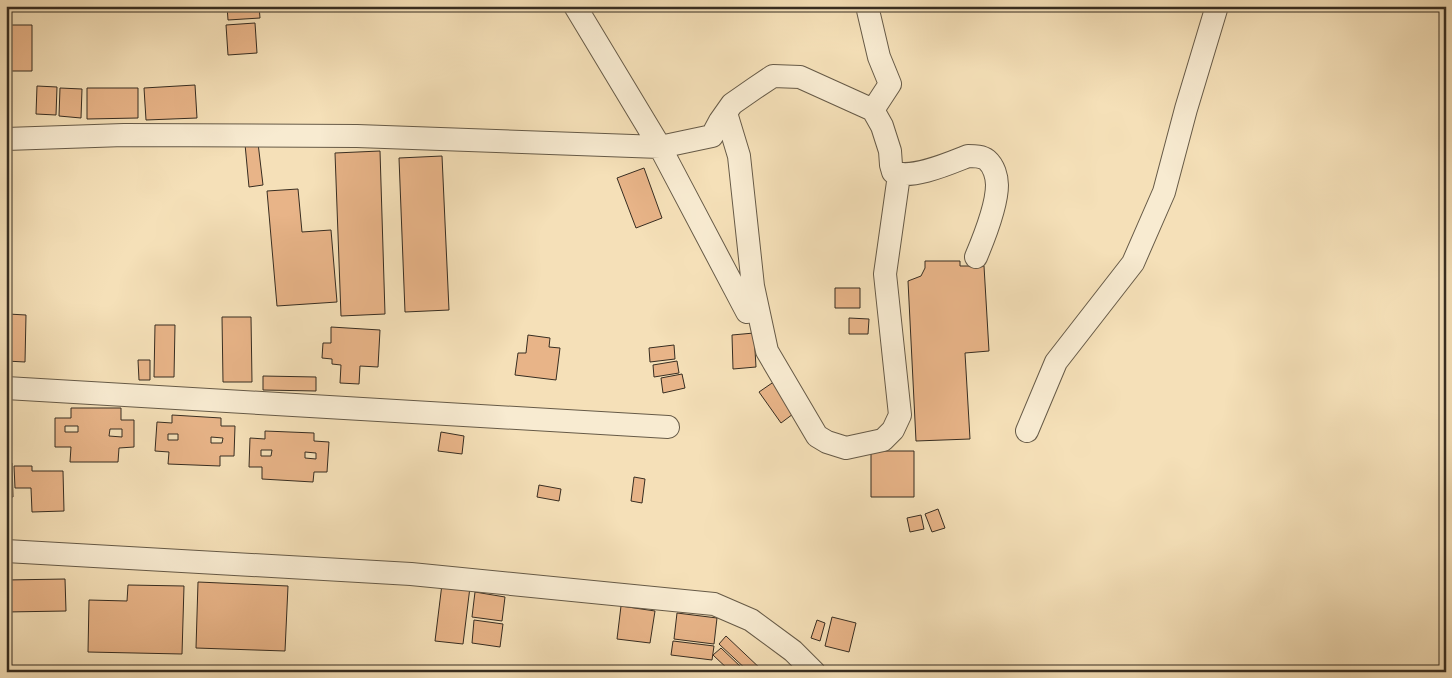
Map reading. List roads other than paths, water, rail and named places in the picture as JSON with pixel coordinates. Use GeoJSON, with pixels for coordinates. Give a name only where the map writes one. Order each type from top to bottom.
{"type":"FeatureCollection","features":[{"type":"Feature","properties":{"kind":"street"},"geometry":{"type":"LineString","coordinates":[[575,6],[660,147],[747,312]]}},
{"type":"Feature","properties":{"kind":"street"},"geometry":{"type":"LineString","coordinates":[[867,6],[880,57],[890,84],[873,110]]}},
{"type":"Feature","properties":{"kind":"street"},"geometry":{"type":"LineString","coordinates":[[1027,431],[1056,362],[1133,263],[1164,192],[1186,109],[1217,6]]}},
{"type":"Feature","properties":{"kind":"street"},"geometry":{"type":"LineString","coordinates":[[6,139],[124,135],[348,136],[660,147],[712,136],[732,104],[773,76],[800,77],[873,110],[882,126],[890,151],[893,172],[911,175],[968,156],[978,156],[987,160],[994,171],[997,185],[993,209],[976,257]]}},
{"type":"Feature","properties":{"kind":"street"},"geometry":{"type":"LineString","coordinates":[[726,113],[739,156],[753,286],[767,351],[817,436],[827,442],[846,448],[883,440],[894,430],[900,415],[885,274],[899,174]]}},
{"type":"Feature","properties":{"kind":"street"},"geometry":{"type":"LineString","coordinates":[[6,388],[668,427]]}},
{"type":"Feature","properties":{"kind":"street"},"geometry":{"type":"LineString","coordinates":[[6,551],[411,574],[714,604],[751,620],[793,650],[814,672]]}}]}
